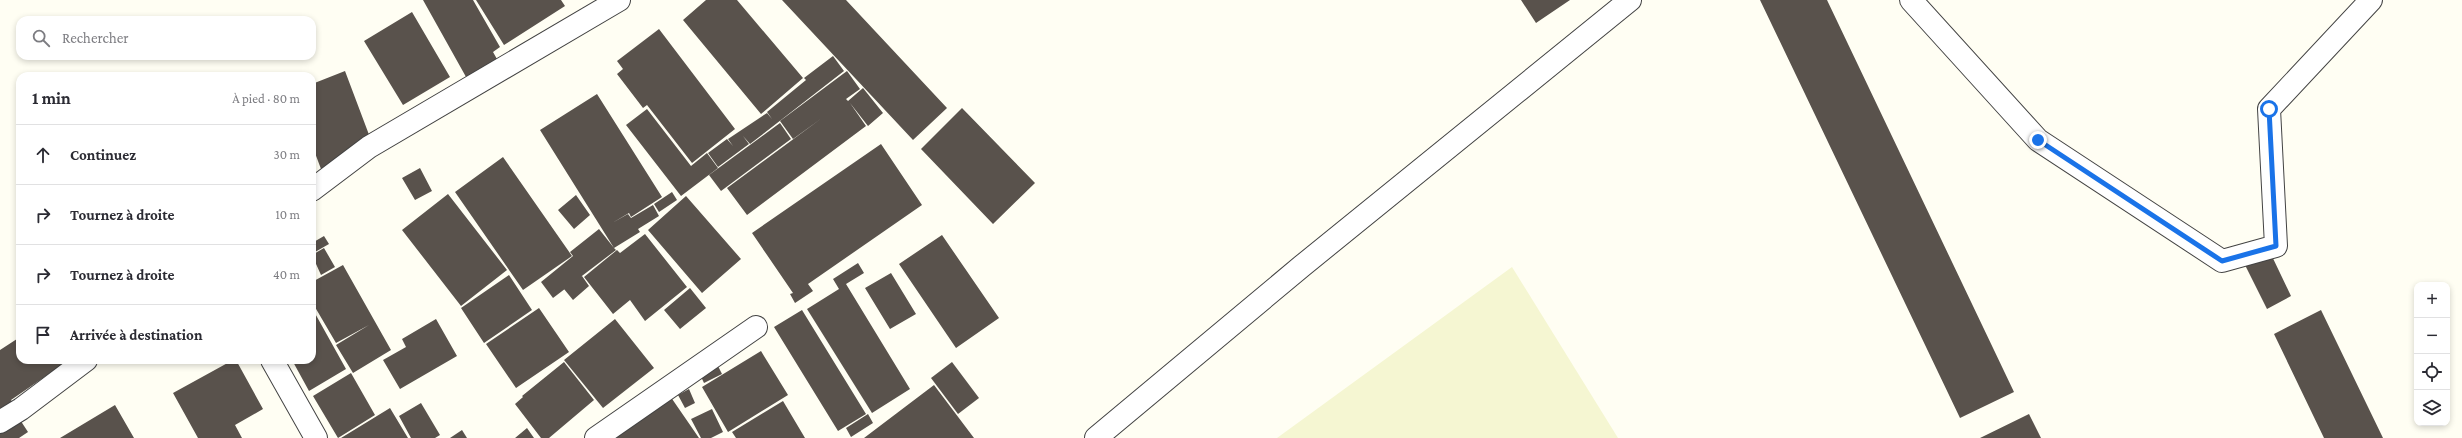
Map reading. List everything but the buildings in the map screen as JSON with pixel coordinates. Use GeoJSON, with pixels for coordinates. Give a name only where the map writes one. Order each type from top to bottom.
{"type":"FeatureCollection","features":[{"type":"Feature","properties":{"kind":"street"},"geometry":{"type":"LineString","coordinates":[[316,187],[369,147],[619,0]]}},
{"type":"Feature","properties":{"kind":"street"},"geometry":{"type":"LineString","coordinates":[[1096,438],[1302,266],[1630,0]]}},
{"type":"Feature","properties":{"kind":"street"},"geometry":{"type":"LineString","coordinates":[[1910,0],[2038,140],[2222,261],[2276,246],[2269,109],[2371,0]]}},
{"type":"Feature","properties":{"kind":"street"},"geometry":{"type":"LineString","coordinates":[[596,438],[756,327]]}},
{"type":"Feature","properties":{"kind":"street"},"geometry":{"type":"LineString","coordinates":[[0,422],[21,409],[81,364]]}},
{"type":"Feature","properties":{"kind":"street"},"geometry":{"type":"LineString","coordinates":[[274,364],[316,438]]}},
{"type":"Feature","properties":{"kind":"green space"},"geometry":{"type":"Polygon","coordinates":[[[1512,267],[1618,438],[1277,438],[1512,267]]]}},
{"type":"Feature","properties":{"kind":"route"},"geometry":{"type":"LineString","coordinates":[[2038,140],[2222,261],[2276,246],[2269,109]]}}]}
